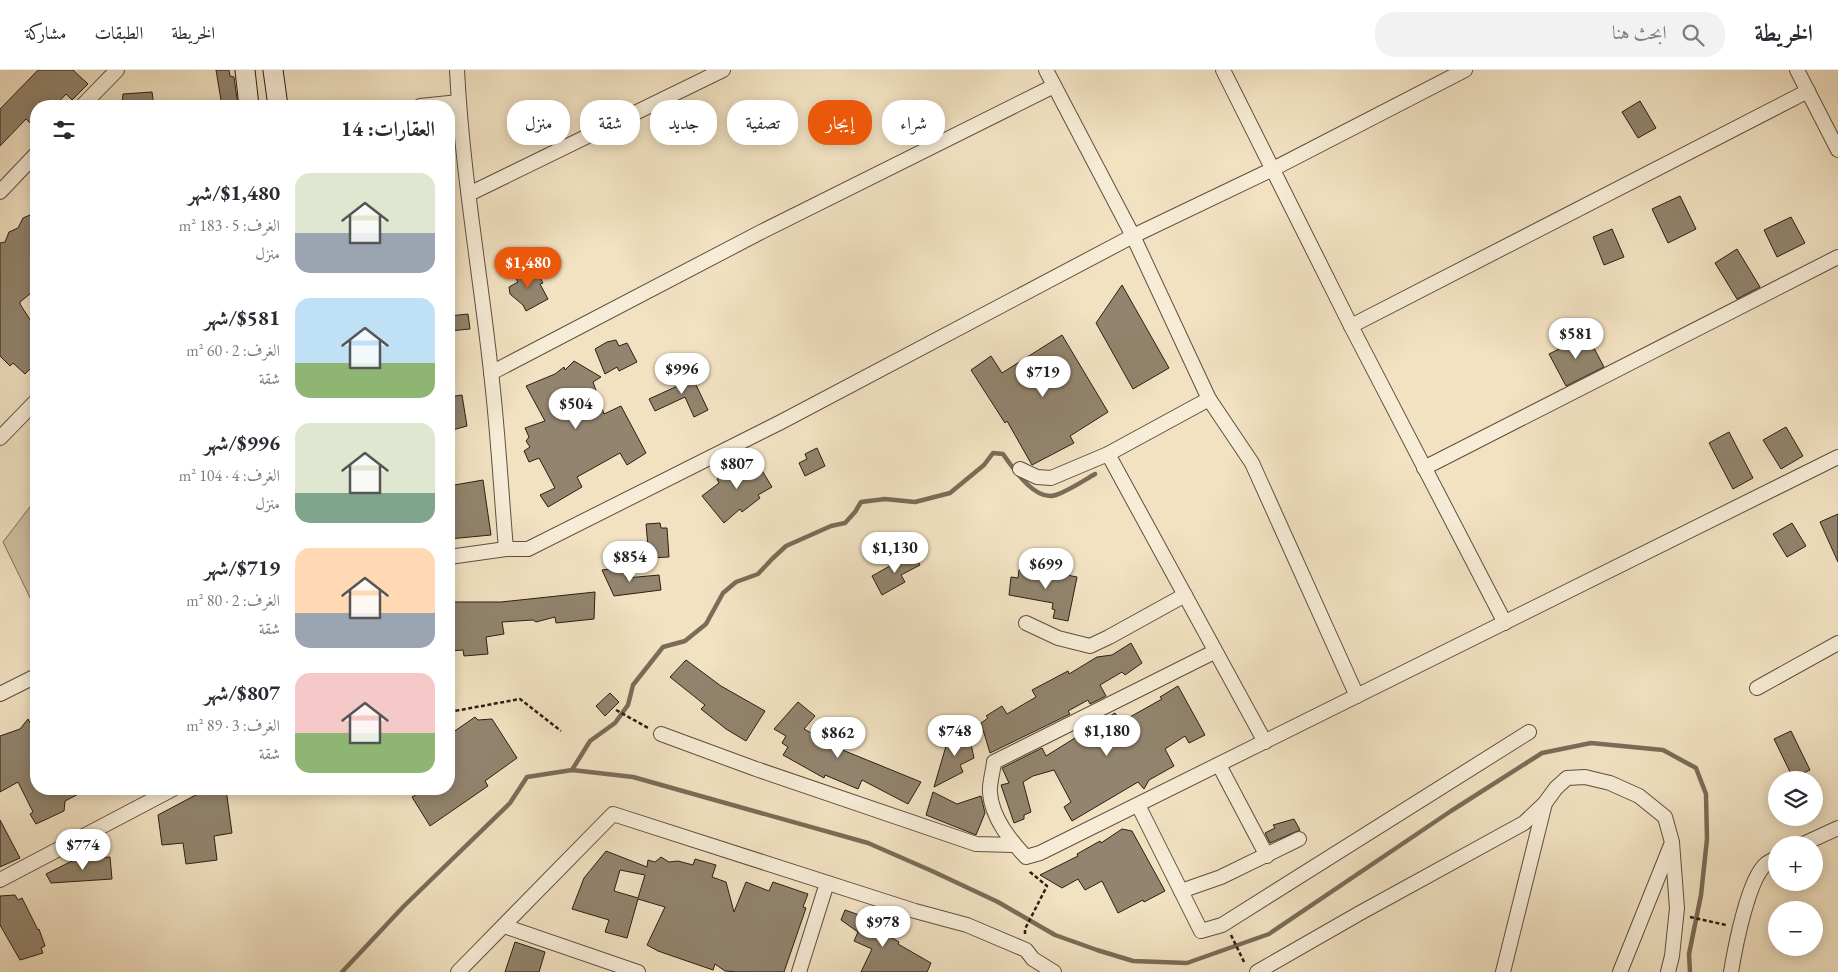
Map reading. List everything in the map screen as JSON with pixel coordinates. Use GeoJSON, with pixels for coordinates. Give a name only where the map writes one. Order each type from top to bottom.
{"type":"FeatureCollection","features":[{"type":"Feature","properties":{"kind":"street"},"geometry":{"type":"LineString","coordinates":[[91,100],[117,70]]}},
{"type":"Feature","properties":{"kind":"street"},"geometry":{"type":"LineString","coordinates":[[245,70],[248,100]]}},
{"type":"Feature","properties":{"kind":"street"},"geometry":{"type":"LineString","coordinates":[[273,70],[277,100]]}},
{"type":"Feature","properties":{"kind":"street"},"geometry":{"type":"LineString","coordinates":[[457,70],[458,102],[491,373],[506,549]]}},
{"type":"Feature","properties":{"kind":"street"},"geometry":{"type":"LineString","coordinates":[[469,194],[723,70]]}},
{"type":"Feature","properties":{"kind":"street"},"geometry":{"type":"LineString","coordinates":[[1046,70],[1133,236],[1209,399],[1252,463],[1357,696]]}},
{"type":"Feature","properties":{"kind":"street"},"geometry":{"type":"LineString","coordinates":[[1223,70],[1351,326],[1505,623]]}},
{"type":"Feature","properties":{"kind":"street"},"geometry":{"type":"LineString","coordinates":[[455,556],[506,549],[528,549],[781,422],[1133,236],[1273,169],[1465,70]]}},
{"type":"Feature","properties":{"kind":"street"},"geometry":{"type":"LineString","coordinates":[[1797,70],[1838,150]]}},
{"type":"Feature","properties":{"kind":"street"},"geometry":{"type":"LineString","coordinates":[[491,373],[761,232],[1054,86]]}},
{"type":"Feature","properties":{"kind":"street"},"geometry":{"type":"LineString","coordinates":[[1351,326],[1808,91]]}},
{"type":"Feature","properties":{"kind":"street"},"geometry":{"type":"LineString","coordinates":[[0,192],[30,160]]}},
{"type":"Feature","properties":{"kind":"street"},"geometry":{"type":"LineString","coordinates":[[1424,468],[1838,256]]}},
{"type":"Feature","properties":{"kind":"street"},"geometry":{"type":"LineString","coordinates":[[1020,469],[1037,477],[1052,478],[1108,454],[1209,399]]}},
{"type":"Feature","properties":{"kind":"street"},"geometry":{"type":"LineString","coordinates":[[0,438],[30,407]]}},
{"type":"Feature","properties":{"kind":"street"},"geometry":{"type":"LineString","coordinates":[[1108,454],[1214,652],[1265,742]]}},
{"type":"Feature","properties":{"kind":"street"},"geometry":{"type":"LineString","coordinates":[[1214,652],[994,762],[990,793],[998,819],[1014,845],[1026,857],[1040,854],[1838,457]]}},
{"type":"Feature","properties":{"kind":"street"},"geometry":{"type":"LineString","coordinates":[[1026,623],[1058,638],[1090,646],[1185,595]]}},
{"type":"Feature","properties":{"kind":"street"},"geometry":{"type":"LineString","coordinates":[[1757,688],[1838,643]]}},
{"type":"Feature","properties":{"kind":"street"},"geometry":{"type":"LineString","coordinates":[[0,694],[30,679]]}},
{"type":"Feature","properties":{"kind":"street"},"geometry":{"type":"LineString","coordinates":[[1138,805],[1200,931],[1222,925],[1529,732]]}},
{"type":"Feature","properties":{"kind":"street"},"geometry":{"type":"LineString","coordinates":[[661,734],[756,769],[976,844],[1014,845]]}},
{"type":"Feature","properties":{"kind":"street"},"geometry":{"type":"LineString","coordinates":[[1219,765],[1267,856]]}},
{"type":"Feature","properties":{"kind":"street"},"geometry":{"type":"LineString","coordinates":[[1257,972],[1360,912],[1524,823],[1545,804],[1556,788],[1567,778],[1585,777],[1610,783],[1639,796],[1665,817],[1672,842],[1677,908],[1672,956],[1668,972]]}},
{"type":"Feature","properties":{"kind":"street"},"geometry":{"type":"LineString","coordinates":[[0,880],[162,795]]}},
{"type":"Feature","properties":{"kind":"street"},"geometry":{"type":"LineString","coordinates":[[1502,972],[1545,804]]}},
{"type":"Feature","properties":{"kind":"street"},"geometry":{"type":"LineString","coordinates":[[458,972],[614,814],[915,911],[967,925],[1026,950],[1033,959],[1054,972]]}},
{"type":"Feature","properties":{"kind":"street"},"geometry":{"type":"LineString","coordinates":[[1821,836],[1838,828]]}},
{"type":"Feature","properties":{"kind":"street"},"geometry":{"type":"LineString","coordinates":[[1181,891],[1221,877],[1299,839]]}},
{"type":"Feature","properties":{"kind":"street"},"geometry":{"type":"LineString","coordinates":[[1620,972],[1672,842]]}},
{"type":"Feature","properties":{"kind":"street"},"geometry":{"type":"LineString","coordinates":[[1731,972],[1739,928],[1756,880],[1765,864],[1768,862]]}},
{"type":"Feature","properties":{"kind":"street"},"geometry":{"type":"LineString","coordinates":[[799,972],[827,882]]}},
{"type":"Feature","properties":{"kind":"street"},"geometry":{"type":"LineString","coordinates":[[504,926],[638,972]]}},
{"type":"Feature","properties":{"kind":"path"},"geometry":{"type":"LineString","coordinates":[[455,711],[520,699],[561,731]]}},
{"type":"Feature","properties":{"kind":"path"},"geometry":{"type":"LineString","coordinates":[[616,710],[640,724]]}},
{"type":"Feature","properties":{"kind":"path"},"geometry":{"type":"LineString","coordinates":[[1025,929],[1047,886],[1030,872],[1026,857]]}},
{"type":"Feature","properties":{"kind":"path"},"geometry":{"type":"LineString","coordinates":[[1689,917],[1712,922]]}},
{"type":"Feature","properties":{"kind":"path"},"geometry":{"type":"LineString","coordinates":[[1229,932],[1241,956]]}},
{"type":"Feature","properties":{"kind":"shaded area"},"geometry":{"type":"Polygon","coordinates":[[[30,507],[30,598],[3,542],[30,507]]]}},
{"type":"Feature","properties":{"kind":"building"},"geometry":{"type":"Polygon","coordinates":[[[38,70],[73,70],[88,84],[72,100],[66,94],[60,100],[30,100],[30,123],[26,119],[0,146],[0,109],[38,70]]]}},
{"type":"Feature","properties":{"kind":"building"},"geometry":{"type":"Polygon","coordinates":[[[216,70],[229,70],[230,76],[234,77],[237,100],[221,100],[216,70]]]}},
{"type":"Feature","properties":{"kind":"building"},"geometry":{"type":"Polygon","coordinates":[[[152,92],[153,100],[122,100],[123,94],[152,92]]]}},
{"type":"Feature","properties":{"kind":"building"},"geometry":{"type":"Polygon","coordinates":[[[1640,101],[1656,128],[1638,138],[1622,112],[1640,101]]]}},
{"type":"Feature","properties":{"kind":"building"},"geometry":{"type":"Polygon","coordinates":[[[1680,196],[1696,229],[1668,243],[1652,209],[1680,196]]]}},
{"type":"Feature","properties":{"kind":"building"},"geometry":{"type":"Polygon","coordinates":[[[30,215],[30,294],[20,302],[30,320],[30,369],[25,374],[13,363],[10,366],[0,356],[0,243],[5,242],[9,232],[18,228],[23,218],[30,215]]]}},
{"type":"Feature","properties":{"kind":"building"},"geometry":{"type":"Polygon","coordinates":[[[1791,217],[1805,243],[1777,257],[1764,230],[1791,217]]]}},
{"type":"Feature","properties":{"kind":"building"},"geometry":{"type":"Polygon","coordinates":[[[1612,229],[1624,257],[1604,265],[1593,237],[1612,229]]]}},
{"type":"Feature","properties":{"kind":"building"},"geometry":{"type":"Polygon","coordinates":[[[1737,249],[1760,287],[1737,299],[1715,263],[1737,249]]]}},
{"type":"Feature","properties":{"kind":"building"},"geometry":{"type":"Polygon","coordinates":[[[533,265],[543,283],[540,284],[548,299],[526,311],[523,305],[510,294],[509,287],[518,282],[514,276],[533,265]]]}},
{"type":"Feature","properties":{"kind":"building"},"geometry":{"type":"Polygon","coordinates":[[[1122,285],[1169,368],[1133,389],[1096,323],[1122,285]]]}},
{"type":"Feature","properties":{"kind":"building"},"geometry":{"type":"Polygon","coordinates":[[[468,314],[470,329],[455,330],[455,315],[468,314]]]}},
{"type":"Feature","properties":{"kind":"building"},"geometry":{"type":"Polygon","coordinates":[[[1062,335],[1108,412],[1070,436],[1074,443],[1032,465],[1007,421],[1005,423],[971,370],[991,356],[1002,373],[1062,335]]]}},
{"type":"Feature","properties":{"kind":"building"},"geometry":{"type":"Polygon","coordinates":[[[1587,335],[1604,367],[1566,386],[1549,354],[1587,335]]]}},
{"type":"Feature","properties":{"kind":"building"},"geometry":{"type":"Polygon","coordinates":[[[616,340],[619,346],[627,343],[637,362],[619,371],[617,367],[605,374],[595,349],[607,342],[616,340]]]}},
{"type":"Feature","properties":{"kind":"building"},"geometry":{"type":"Polygon","coordinates":[[[574,361],[601,377],[593,382],[604,414],[621,406],[646,453],[627,465],[620,453],[577,477],[582,487],[548,507],[540,495],[555,488],[539,458],[529,462],[524,451],[530,447],[526,441],[529,437],[525,428],[545,421],[526,386],[555,374],[564,367],[565,370],[574,361]]]}},
{"type":"Feature","properties":{"kind":"building"},"geometry":{"type":"Polygon","coordinates":[[[688,368],[708,410],[694,417],[685,397],[655,411],[649,399],[682,384],[677,373],[688,368]]]}},
{"type":"Feature","properties":{"kind":"building"},"geometry":{"type":"Polygon","coordinates":[[[462,395],[467,426],[455,429],[455,396],[462,395]]]}},
{"type":"Feature","properties":{"kind":"building"},"geometry":{"type":"Polygon","coordinates":[[[1786,427],[1803,456],[1781,469],[1763,440],[1786,427]]]}},
{"type":"Feature","properties":{"kind":"building"},"geometry":{"type":"Polygon","coordinates":[[[1729,432],[1753,478],[1733,489],[1709,443],[1729,432]]]}},
{"type":"Feature","properties":{"kind":"building"},"geometry":{"type":"Polygon","coordinates":[[[817,448],[825,466],[805,476],[799,463],[807,459],[805,454],[817,448]]]}},
{"type":"Feature","properties":{"kind":"building"},"geometry":{"type":"Polygon","coordinates":[[[755,459],[772,487],[758,495],[760,498],[742,512],[740,509],[724,523],[702,496],[719,483],[717,479],[755,459]]]}},
{"type":"Feature","properties":{"kind":"building"},"geometry":{"type":"Polygon","coordinates":[[[483,480],[491,535],[455,538],[455,485],[483,480]]]}},
{"type":"Feature","properties":{"kind":"building"},"geometry":{"type":"Polygon","coordinates":[[[1838,514],[1838,562],[1820,522],[1838,514]]]}},
{"type":"Feature","properties":{"kind":"building"},"geometry":{"type":"Polygon","coordinates":[[[660,523],[661,528],[667,528],[669,557],[649,558],[646,524],[660,523]]]}},
{"type":"Feature","properties":{"kind":"building"},"geometry":{"type":"Polygon","coordinates":[[[1792,523],[1806,546],[1787,557],[1773,534],[1792,523]]]}},
{"type":"Feature","properties":{"kind":"building"},"geometry":{"type":"Polygon","coordinates":[[[913,553],[920,565],[901,575],[905,582],[882,595],[872,576],[913,553]]]}},
{"type":"Feature","properties":{"kind":"building"},"geometry":{"type":"Polygon","coordinates":[[[625,567],[626,578],[659,575],[661,590],[614,596],[602,570],[625,567]]]}},
{"type":"Feature","properties":{"kind":"building"},"geometry":{"type":"Polygon","coordinates":[[[1019,570],[1046,574],[1046,571],[1077,577],[1068,621],[1053,618],[1055,610],[1052,609],[1053,603],[1009,595],[1011,577],[1018,578],[1019,570]]]}},
{"type":"Feature","properties":{"kind":"building"},"geometry":{"type":"Polygon","coordinates":[[[595,592],[594,619],[556,623],[555,617],[536,622],[533,620],[502,622],[504,634],[486,637],[488,654],[464,656],[463,650],[455,651],[455,602],[501,602],[595,592]]]}},
{"type":"Feature","properties":{"kind":"building"},"geometry":{"type":"Polygon","coordinates":[[[1131,643],[1142,663],[1125,675],[1122,672],[1100,685],[1106,696],[1090,704],[1088,700],[1068,711],[1070,714],[990,753],[981,723],[988,718],[986,716],[1002,706],[1007,714],[1036,697],[1032,690],[1068,671],[1069,674],[1097,657],[1112,655],[1131,643]]]}},
{"type":"Feature","properties":{"kind":"building"},"geometry":{"type":"Polygon","coordinates":[[[686,660],[721,686],[765,711],[746,741],[726,729],[701,709],[705,705],[670,677],[686,660]]]}},
{"type":"Feature","properties":{"kind":"building"},"geometry":{"type":"Polygon","coordinates":[[[1178,686],[1205,735],[1189,743],[1185,736],[1165,749],[1174,766],[1149,780],[1144,789],[1138,782],[1072,821],[1064,807],[1071,802],[1054,770],[1033,776],[1023,782],[1031,812],[1024,815],[1024,819],[1014,823],[1001,785],[1009,783],[1002,768],[1042,748],[1046,756],[1115,713],[1121,722],[1162,699],[1160,697],[1178,686]]]}},
{"type":"Feature","properties":{"kind":"building"},"geometry":{"type":"Polygon","coordinates":[[[610,693],[619,702],[605,716],[596,706],[610,693]]]}},
{"type":"Feature","properties":{"kind":"building"},"geometry":{"type":"Polygon","coordinates":[[[798,702],[815,716],[804,729],[840,749],[921,782],[908,804],[862,780],[858,789],[825,775],[824,778],[783,755],[788,747],[782,743],[786,736],[774,729],[798,702]]]}},
{"type":"Feature","properties":{"kind":"building"},"geometry":{"type":"Polygon","coordinates":[[[475,717],[478,720],[492,719],[517,758],[485,781],[488,786],[430,826],[412,797],[416,795],[455,795],[455,731],[475,717]]]}},
{"type":"Feature","properties":{"kind":"building"},"geometry":{"type":"Polygon","coordinates":[[[28,719],[30,723],[30,795],[76,795],[65,801],[64,811],[36,824],[30,814],[33,812],[18,782],[0,792],[0,736],[20,729],[28,719]]]}},
{"type":"Feature","properties":{"kind":"building"},"geometry":{"type":"Polygon","coordinates":[[[968,730],[974,758],[960,765],[963,772],[934,787],[946,746],[950,743],[949,738],[968,730]]]}},
{"type":"Feature","properties":{"kind":"building"},"geometry":{"type":"Polygon","coordinates":[[[1791,731],[1810,770],[1790,771],[1774,739],[1791,731]]]}},
{"type":"Feature","properties":{"kind":"building"},"geometry":{"type":"Polygon","coordinates":[[[933,792],[957,804],[981,796],[985,813],[976,835],[926,815],[933,792]]]}},
{"type":"Feature","properties":{"kind":"building"},"geometry":{"type":"Polygon","coordinates":[[[196,795],[227,795],[232,833],[214,836],[217,860],[186,864],[183,843],[162,845],[158,815],[196,795]]]}},
{"type":"Feature","properties":{"kind":"building"},"geometry":{"type":"Polygon","coordinates":[[[1294,819],[1300,830],[1270,843],[1265,833],[1275,828],[1273,825],[1294,819]]]}},
{"type":"Feature","properties":{"kind":"building"},"geometry":{"type":"Polygon","coordinates":[[[0,820],[20,858],[0,867],[0,820]]]}},
{"type":"Feature","properties":{"kind":"building"},"geometry":{"type":"Polygon","coordinates":[[[1122,829],[1132,831],[1165,891],[1118,913],[1102,881],[1085,890],[1078,879],[1062,888],[1040,875],[1078,856],[1077,854],[1100,841],[1101,843],[1122,829]]]}},
{"type":"Feature","properties":{"kind":"building"},"geometry":{"type":"Polygon","coordinates":[[[606,851],[647,867],[648,860],[655,862],[661,857],[669,862],[678,861],[693,865],[695,859],[716,865],[712,877],[726,882],[734,912],[746,882],[769,891],[773,882],[808,894],[803,907],[806,908],[784,972],[737,972],[725,971],[715,964],[713,970],[658,951],[647,945],[665,907],[638,899],[627,938],[605,932],[609,920],[572,909],[584,878],[606,851]],[[620,870],[614,891],[638,898],[645,875],[620,870]]]}},
{"type":"Feature","properties":{"kind":"building"},"geometry":{"type":"Polygon","coordinates":[[[110,857],[112,879],[51,883],[46,874],[76,859],[110,857]]]}},
{"type":"Feature","properties":{"kind":"building"},"geometry":{"type":"Polygon","coordinates":[[[15,895],[18,900],[22,898],[39,929],[45,946],[41,948],[43,953],[20,960],[0,925],[0,896],[15,895]]]}},
{"type":"Feature","properties":{"kind":"building"},"geometry":{"type":"Polygon","coordinates":[[[845,910],[882,923],[879,930],[899,942],[898,944],[931,963],[927,972],[861,972],[872,949],[854,941],[858,932],[841,920],[845,910]]]}},
{"type":"Feature","properties":{"kind":"building"},"geometry":{"type":"Polygon","coordinates":[[[515,942],[545,952],[539,972],[505,972],[515,942]]]}},
{"type":"Feature","properties":{"kind":"waterway"},"geometry":{"type":"LineString","coordinates":[[572,770],[590,741],[615,723],[628,705],[633,685],[663,647],[685,641],[706,624],[723,593],[736,582],[758,574],[786,546],[831,526],[845,523],[861,502],[885,499],[915,502],[950,493],[984,465],[993,453],[1003,454],[1025,482],[1040,494],[1048,496],[1066,491],[1095,474]]}},
{"type":"Feature","properties":{"kind":"waterway"},"geometry":{"type":"LineString","coordinates":[[342,972],[404,906],[510,803],[527,777],[572,770],[633,777],[868,843],[998,902],[1055,935],[1133,961],[1187,963],[1269,934],[1451,811],[1542,753],[1591,743],[1663,750],[1696,768],[1706,794],[1707,839],[1701,895],[1689,954],[1690,972]]}}]}
